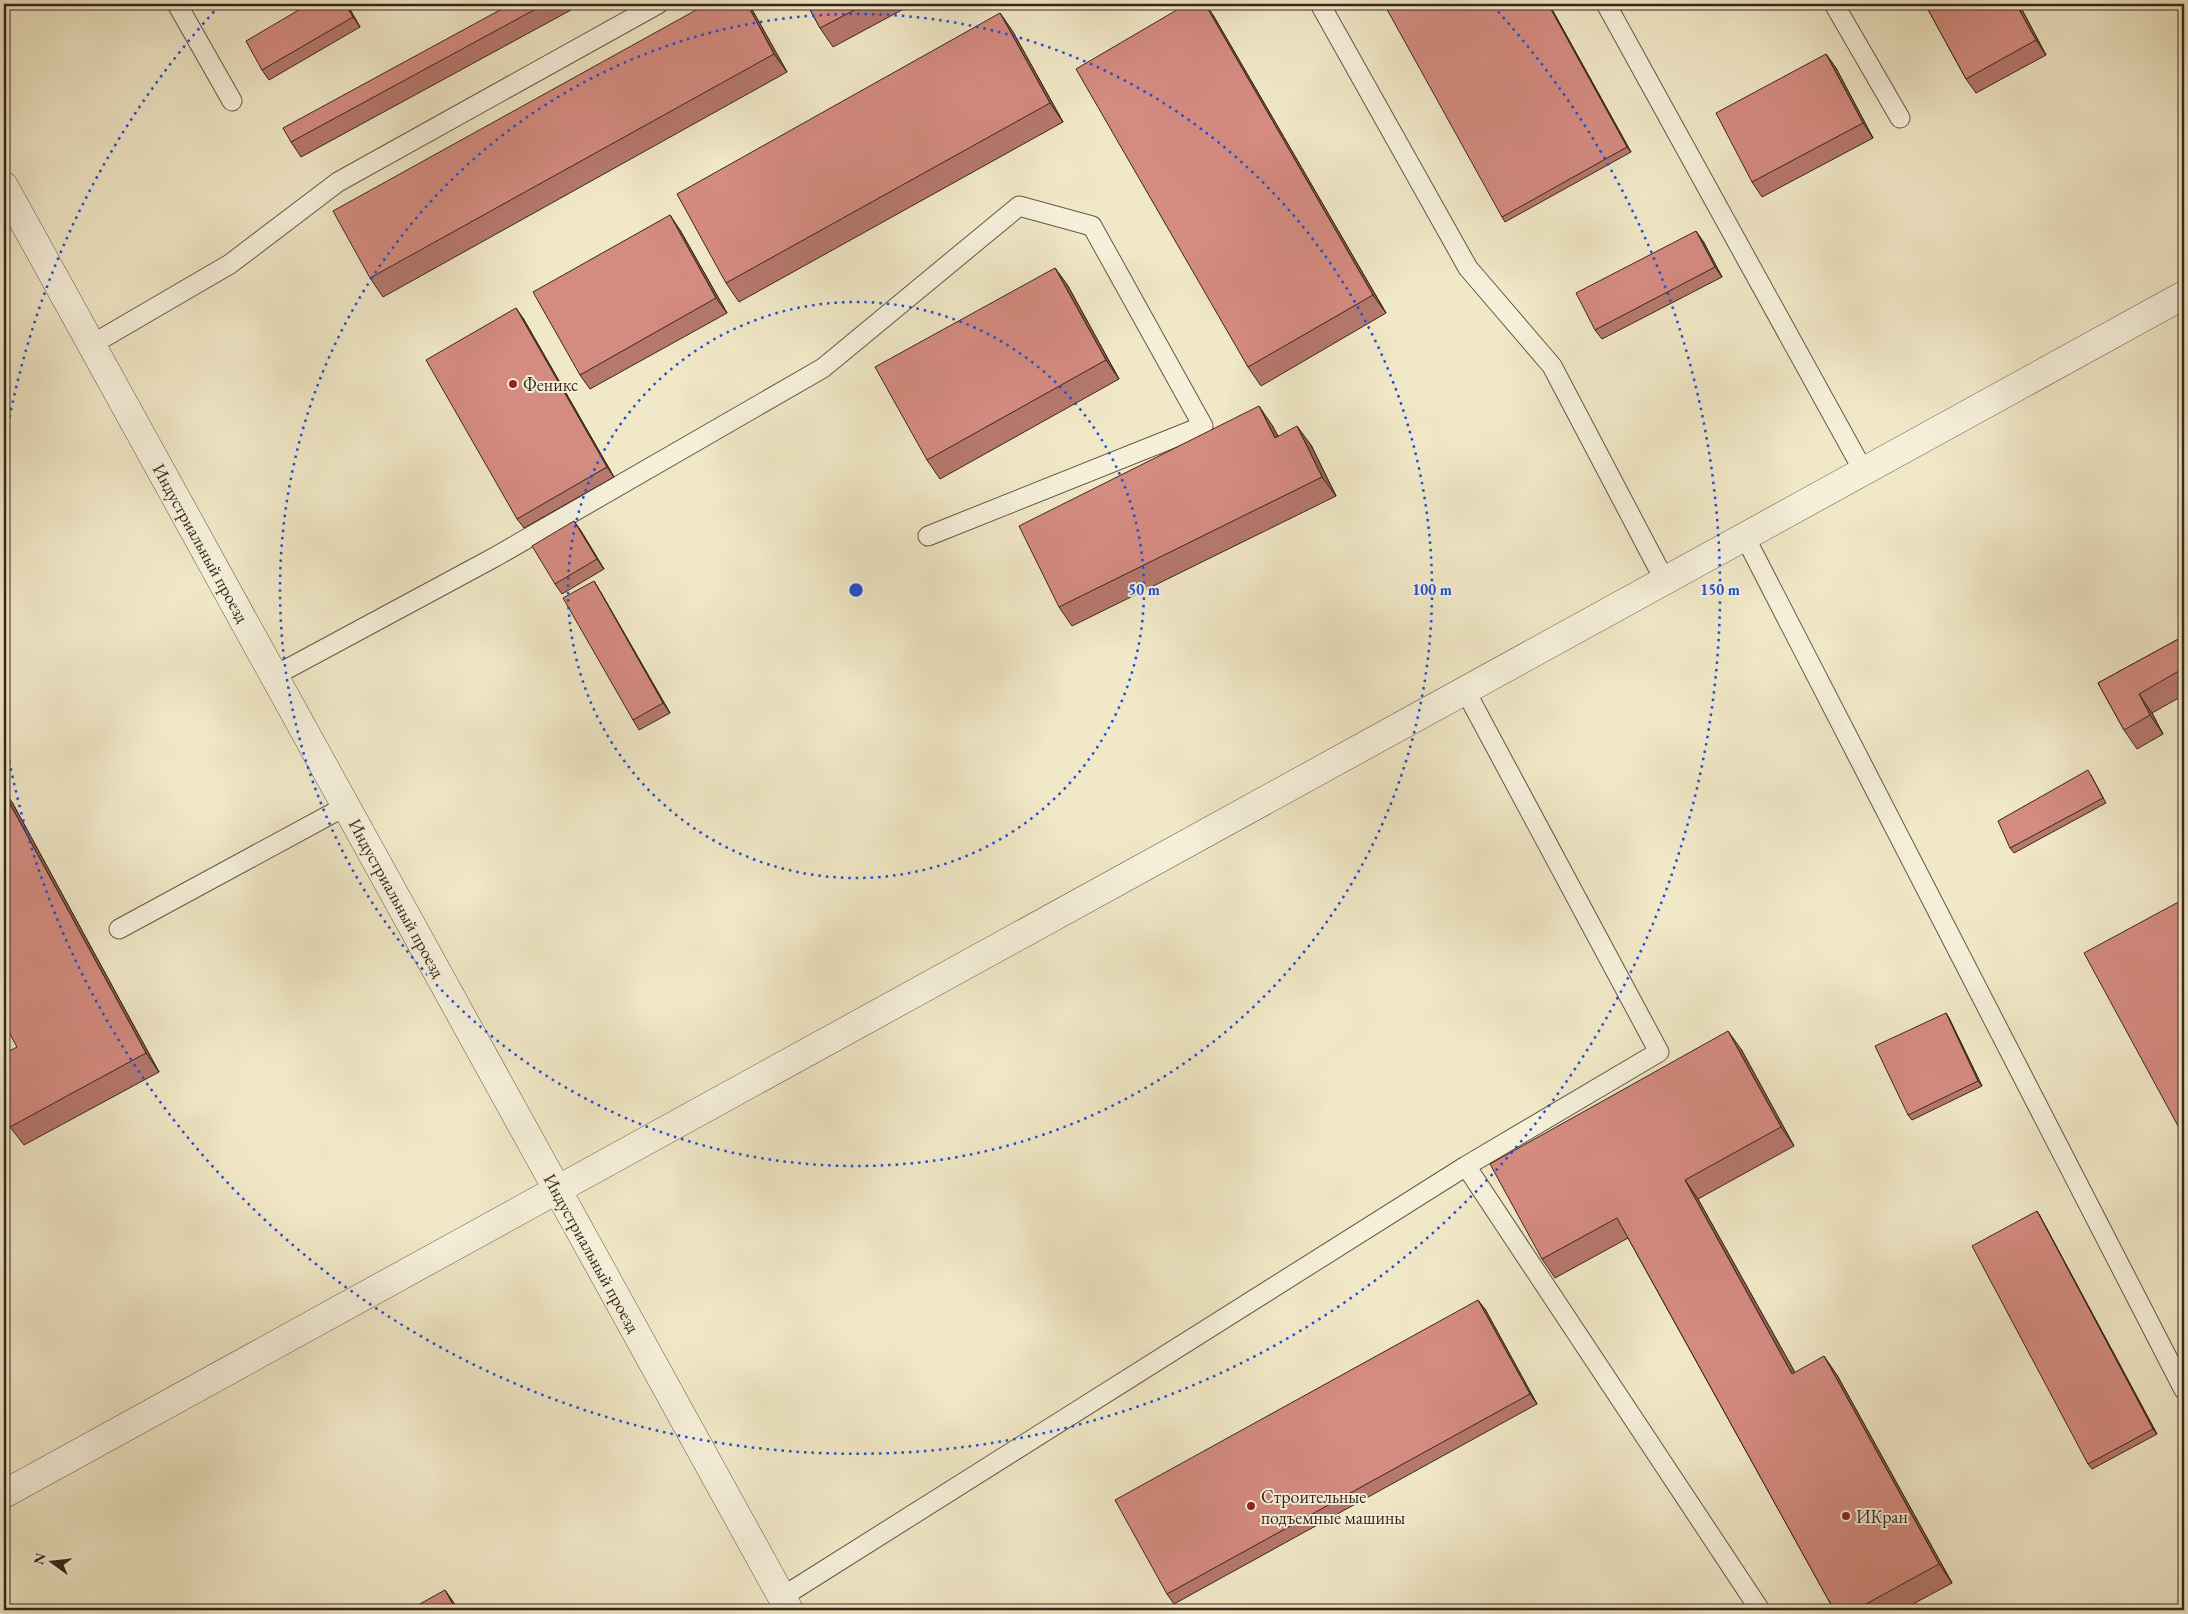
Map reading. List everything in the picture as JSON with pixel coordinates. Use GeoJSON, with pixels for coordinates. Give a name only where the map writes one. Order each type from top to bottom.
{"type":"FeatureCollection","features":[{"type":"Feature","properties":{"kind":"street","name":"Индустриальный проезд"},"geometry":{"type":"LineString","coordinates":[[4,186],[786,1604]]}},
{"type":"Feature","properties":{"kind":"street"},"geometry":{"type":"LineString","coordinates":[[4,1494],[2184,295]]}},
{"type":"Feature","properties":{"kind":"lane"},"geometry":{"type":"LineString","coordinates":[[91,345],[230,264],[338,182],[658,4]]}},
{"type":"Feature","properties":{"kind":"lane"},"geometry":{"type":"LineString","coordinates":[[1320,4],[1468,268],[1552,366],[1664,581]]}},
{"type":"Feature","properties":{"kind":"lane"},"geometry":{"type":"LineString","coordinates":[[1606,4],[1864,472]]}},
{"type":"Feature","properties":{"kind":"lane"},"geometry":{"type":"LineString","coordinates":[[1834,4],[1900,118]]}},
{"type":"Feature","properties":{"kind":"lane"},"geometry":{"type":"LineString","coordinates":[[185,6],[232,101]]}},
{"type":"Feature","properties":{"kind":"lane"},"geometry":{"type":"LineString","coordinates":[[274,676],[495,557],[823,368],[1019,206],[1092,226],[1203,426],[928,536]]}},
{"type":"Feature","properties":{"kind":"lane"},"geometry":{"type":"LineString","coordinates":[[1745,537],[2184,1390]]}},
{"type":"Feature","properties":{"kind":"lane"},"geometry":{"type":"LineString","coordinates":[[786,1604],[1466,1166],[1659,1052],[1465,690]]}},
{"type":"Feature","properties":{"kind":"lane"},"geometry":{"type":"LineString","coordinates":[[119,929],[346,806]]}},
{"type":"Feature","properties":{"kind":"lane"},"geometry":{"type":"LineString","coordinates":[[1466,1166],[1760,1610]]}},
{"type":"Feature","properties":{"kind":"building"},"geometry":{"type":"Polygon","coordinates":[[[309,4],[345,4],[353,17],[262,70],[246,41],[309,4]]]}},
{"type":"Feature","properties":{"kind":"building"},"geometry":{"type":"Polygon","coordinates":[[[511,4],[545,4],[291,142],[283,128],[511,4]]]}},
{"type":"Feature","properties":{"kind":"building"},"geometry":{"type":"Polygon","coordinates":[[[707,4],[747,4],[774,54],[370,278],[333,211],[707,4]]]}},
{"type":"Feature","properties":{"kind":"building"},"geometry":{"type":"Polygon","coordinates":[[[807,4],[866,4],[820,28],[807,4]]]}},
{"type":"Feature","properties":{"kind":"building"},"geometry":{"type":"Polygon","coordinates":[[[1187,4],[1205,4],[1373,295],[1248,367],[1076,69],[1187,4]]]}},
{"type":"Feature","properties":{"kind":"building"},"geometry":{"type":"Polygon","coordinates":[[[1384,4],[1548,4],[1627,147],[1502,217],[1384,4]]]}},
{"type":"Feature","properties":{"kind":"building"},"geometry":{"type":"Polygon","coordinates":[[[1925,4],[2016,4],[2036,40],[1966,79],[1925,4]]]}},
{"type":"Feature","properties":{"kind":"building"},"geometry":{"type":"Polygon","coordinates":[[[1000,13],[1050,103],[726,283],[677,194],[1000,13]]]}},
{"type":"Feature","properties":{"kind":"building"},"geometry":{"type":"Polygon","coordinates":[[[1826,54],[1863,123],[1752,182],[1716,113],[1826,54]]]}},
{"type":"Feature","properties":{"kind":"building"},"geometry":{"type":"Polygon","coordinates":[[[670,215],[716,298],[580,375],[533,292],[670,215]]]}},
{"type":"Feature","properties":{"kind":"building"},"geometry":{"type":"Polygon","coordinates":[[[1696,231],[1715,267],[1595,330],[1576,293],[1696,231]]]}},
{"type":"Feature","properties":{"kind":"building"},"geometry":{"type":"Polygon","coordinates":[[[1055,268],[1106,360],[927,460],[875,367],[1055,268]]]}},
{"type":"Feature","properties":{"kind":"building"},"geometry":{"type":"Polygon","coordinates":[[[516,308],[607,467],[517,519],[426,360],[516,308]]]}},
{"type":"Feature","properties":{"kind":"building"},"geometry":{"type":"Polygon","coordinates":[[[1259,406],[1275,438],[1297,426],[1322,477],[1059,607],[1019,526],[1259,406]]]}},
{"type":"Feature","properties":{"kind":"building"},"geometry":{"type":"Polygon","coordinates":[[[574,521],[597,559],[555,584],[532,546],[574,521]]]}},
{"type":"Feature","properties":{"kind":"building"},"geometry":{"type":"Polygon","coordinates":[[[594,581],[663,703],[633,720],[563,598],[594,581]]]}},
{"type":"Feature","properties":{"kind":"building"},"geometry":{"type":"Polygon","coordinates":[[[2184,636],[2184,668],[2139,694],[2150,715],[2124,730],[2098,683],[2184,636]]]}},
{"type":"Feature","properties":{"kind":"building"},"geometry":{"type":"Polygon","coordinates":[[[2088,770],[2103,798],[2010,848],[1998,821],[2088,770]]]}},
{"type":"Feature","properties":{"kind":"building"},"geometry":{"type":"Polygon","coordinates":[[[4,793],[146,1053],[10,1127],[4,1114],[4,1054],[17,1047],[4,1023],[4,793]]]}},
{"type":"Feature","properties":{"kind":"building"},"geometry":{"type":"Polygon","coordinates":[[[2184,899],[2184,1137],[2084,953],[2184,899]]]}},
{"type":"Feature","properties":{"kind":"building"},"geometry":{"type":"Polygon","coordinates":[[[1946,1013],[1978,1081],[1908,1115],[1875,1046],[1946,1013]]]}},
{"type":"Feature","properties":{"kind":"building"},"geometry":{"type":"Polygon","coordinates":[[[1728,1031],[1781,1127],[1685,1180],[1792,1374],[1824,1356],[1939,1564],[1855,1610],[1834,1610],[1617,1218],[1542,1259],[1490,1164],[1728,1031]]]}},
{"type":"Feature","properties":{"kind":"building"},"geometry":{"type":"Polygon","coordinates":[[[2037,1211],[2153,1429],[2088,1464],[1972,1246],[2037,1211]]]}},
{"type":"Feature","properties":{"kind":"building"},"geometry":{"type":"Polygon","coordinates":[[[1478,1300],[1530,1394],[1167,1594],[1115,1500],[1478,1300]]]}},
{"type":"Feature","properties":{"kind":"building"},"geometry":{"type":"Polygon","coordinates":[[[445,1590],[456,1610],[409,1610],[445,1590]]]}},
{"type":"Feature","properties":{"kind":"place","name":"Феникс"},"geometry":{"type":"Point","coordinates":[513,384]}},
{"type":"Feature","properties":{"kind":"place","name":"Строительные подъемные машины"},"geometry":{"type":"Point","coordinates":[1251,1506]}},
{"type":"Feature","properties":{"kind":"place","name":"ИКран"},"geometry":{"type":"Point","coordinates":[1846,1516]}}]}
